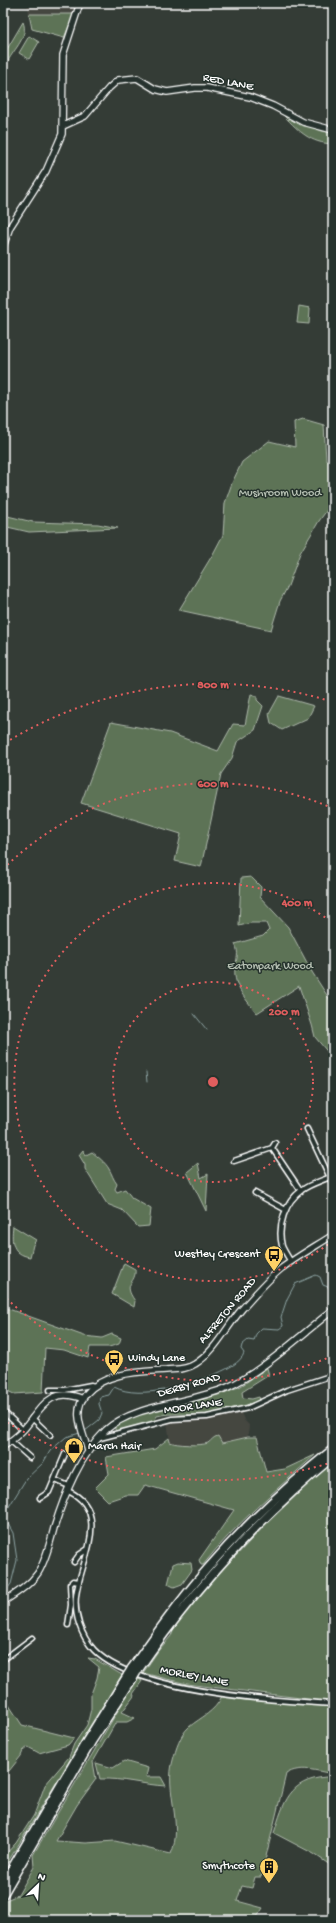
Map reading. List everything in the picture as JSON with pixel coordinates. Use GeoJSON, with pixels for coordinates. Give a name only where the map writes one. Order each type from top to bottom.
{"type":"FeatureCollection","features":[{"type":"Feature","properties":{"kind":"highway"},"geometry":{"type":"LineString","coordinates":[[3,1883],[79,1752],[181,1601],[207,1568],[290,1485],[333,1449]]}},
{"type":"Feature","properties":{"kind":"highway"},"geometry":{"type":"LineString","coordinates":[[3,1895],[133,1673],[224,1561],[302,1483],[333,1457]]}},
{"type":"Feature","properties":{"kind":"street"},"geometry":{"type":"LineString","coordinates":[[3,247],[10,227],[46,171],[58,144],[63,126],[63,55],[80,3]]}},
{"type":"Feature","properties":{"kind":"street","name":"RED LANE"},"geometry":{"type":"LineString","coordinates":[[63,126],[85,116],[109,88],[118,80],[137,78],[167,92],[207,88],[250,97],[273,106],[303,122],[333,130]]}},
{"type":"Feature","properties":{"kind":"street"},"geometry":{"type":"LineString","coordinates":[[307,1129],[333,1184]]}},
{"type":"Feature","properties":{"kind":"street"},"geometry":{"type":"LineString","coordinates":[[237,1161],[272,1148],[275,1143]]}},
{"type":"Feature","properties":{"kind":"street"},"geometry":{"type":"LineString","coordinates":[[272,1148],[301,1191]]}},
{"type":"Feature","properties":{"kind":"street"},"geometry":{"type":"LineString","coordinates":[[291,1262],[283,1247],[281,1237],[281,1226],[286,1210],[292,1199],[301,1191],[330,1177]]}},
{"type":"Feature","properties":{"kind":"street"},"geometry":{"type":"LineString","coordinates":[[255,1193],[286,1210]]}},
{"type":"Feature","properties":{"kind":"street","name":"ALFRETON ROAD"},"geometry":{"type":"LineString","coordinates":[[88,1451],[79,1420],[78,1410],[83,1399],[94,1386],[106,1380],[121,1376],[181,1369],[194,1365],[204,1357],[240,1311],[260,1290],[291,1262],[333,1235]]}},
{"type":"Feature","properties":{"kind":"street","name":"DERBY ROAD"},"geometry":{"type":"LineString","coordinates":[[88,1451],[114,1424],[131,1415],[215,1392],[240,1381],[333,1310]]}},
{"type":"Feature","properties":{"kind":"street","name":"MOOR LANE"},"geometry":{"type":"LineString","coordinates":[[100,1438],[172,1419],[207,1417],[248,1408],[287,1390],[333,1375]]}},
{"type":"Feature","properties":{"kind":"street"},"geometry":{"type":"LineString","coordinates":[[50,1390],[65,1390],[91,1385],[94,1386]]}},
{"type":"Feature","properties":{"kind":"street"},"geometry":{"type":"LineString","coordinates":[[3,1447],[23,1430],[47,1400],[55,1396],[70,1394],[83,1399]]}},
{"type":"Feature","properties":{"kind":"street"},"geometry":{"type":"LineString","coordinates":[[6,1414],[23,1430]]}},
{"type":"Feature","properties":{"kind":"street"},"geometry":{"type":"LineString","coordinates":[[32,1418],[50,1435]]}},
{"type":"Feature","properties":{"kind":"street"},"geometry":{"type":"LineString","coordinates":[[11,1441],[30,1458]]}},
{"type":"Feature","properties":{"kind":"street"},"geometry":{"type":"LineString","coordinates":[[3,1602],[28,1584],[41,1568],[68,1488],[88,1451]]}},
{"type":"Feature","properties":{"kind":"street"},"geometry":{"type":"LineString","coordinates":[[40,1498],[47,1495],[55,1480],[65,1454]]}},
{"type":"Feature","properties":{"kind":"street","name":"MORLEY LANE"},"geometry":{"type":"LineString","coordinates":[[55,1480],[78,1495],[90,1515],[92,1530],[79,1582],[76,1608],[82,1631],[93,1649],[115,1665],[169,1685],[294,1702],[333,1704]]}},
{"type":"Feature","properties":{"kind":"street"},"geometry":{"type":"LineString","coordinates":[[74,1562],[79,1555],[88,1549]]}},
{"type":"Feature","properties":{"kind":"street"},"geometry":{"type":"LineString","coordinates":[[68,1625],[71,1604],[70,1584],[73,1581],[79,1582]]}},
{"type":"Feature","properties":{"kind":"street"},"geometry":{"type":"LineString","coordinates":[[4,1658],[32,1638]]}},
{"type":"Feature","properties":{"kind":"shaded area"},"geometry":{"type":"Polygon","coordinates":[[[27,3],[78,3],[64,38],[32,29],[27,3]]]}},
{"type":"Feature","properties":{"kind":"shaded area"},"geometry":{"type":"Polygon","coordinates":[[[241,1412],[244,1420],[249,1425],[248,1437],[222,1443],[218,1436],[214,1437],[207,1443],[201,1444],[175,1445],[170,1442],[167,1422],[204,1420],[241,1412]]]}},
{"type":"Feature","properties":{"kind":"green space"},"geometry":{"type":"Polygon","coordinates":[[[29,14],[74,14],[64,38],[32,29],[29,14]]]}},
{"type":"Feature","properties":{"kind":"green space"},"geometry":{"type":"Polygon","coordinates":[[[23,22],[24,32],[20,42],[7,63],[3,76],[3,56],[23,22]]]}},
{"type":"Feature","properties":{"kind":"green space"},"geometry":{"type":"Polygon","coordinates":[[[29,36],[39,42],[29,59],[19,53],[29,36]]]}},
{"type":"Feature","properties":{"kind":"green space"},"geometry":{"type":"Polygon","coordinates":[[[284,116],[322,131],[333,133],[333,144],[318,141],[306,136],[284,116]]]}},
{"type":"Feature","properties":{"kind":"green space"},"geometry":{"type":"Polygon","coordinates":[[[299,306],[310,308],[309,324],[297,323],[299,306]]]}},
{"type":"Feature","properties":{"kind":"green space","name":"Mushroom Wood"},"geometry":{"type":"Polygon","coordinates":[[[303,419],[324,425],[326,460],[333,461],[333,502],[319,521],[300,553],[288,586],[280,601],[271,630],[179,610],[223,535],[225,503],[242,462],[269,441],[295,447],[294,422],[303,419]]]}},
{"type":"Feature","properties":{"kind":"green space"},"geometry":{"type":"Polygon","coordinates":[[[3,515],[33,522],[98,524],[118,528],[29,532],[3,526],[3,515]]]}},
{"type":"Feature","properties":{"kind":"green space"},"geometry":{"type":"Polygon","coordinates":[[[251,694],[257,696],[257,700],[263,706],[255,730],[237,742],[232,758],[221,774],[201,867],[175,861],[181,834],[81,803],[111,722],[170,733],[218,751],[233,724],[245,725],[251,694]]]}},
{"type":"Feature","properties":{"kind":"green space"},"geometry":{"type":"Polygon","coordinates":[[[279,696],[314,706],[308,718],[282,730],[271,723],[269,714],[279,696]]]}},
{"type":"Feature","properties":{"kind":"green space","name":"Eatonpark Wood"},"geometry":{"type":"Polygon","coordinates":[[[251,877],[261,887],[260,897],[288,927],[312,972],[330,1000],[333,1002],[333,1055],[331,1056],[315,1037],[299,986],[257,1013],[238,987],[235,975],[237,954],[235,944],[263,936],[269,930],[266,923],[251,923],[239,926],[241,878],[251,877]]]}},
{"type":"Feature","properties":{"kind":"green space"},"geometry":{"type":"Polygon","coordinates":[[[83,1150],[86,1155],[92,1152],[106,1164],[117,1184],[115,1189],[117,1192],[125,1189],[132,1198],[151,1209],[149,1226],[138,1227],[122,1210],[107,1204],[85,1169],[85,1165],[79,1155],[83,1150]]]}},
{"type":"Feature","properties":{"kind":"green space"},"geometry":{"type":"Polygon","coordinates":[[[198,1163],[201,1178],[208,1174],[206,1211],[187,1172],[198,1163]]]}},
{"type":"Feature","properties":{"kind":"green space"},"geometry":{"type":"Polygon","coordinates":[[[13,1226],[36,1240],[30,1257],[19,1253],[16,1250],[12,1237],[13,1226]]]}},
{"type":"Feature","properties":{"kind":"green space"},"geometry":{"type":"Polygon","coordinates":[[[124,1263],[135,1269],[134,1278],[129,1286],[131,1295],[135,1301],[134,1307],[112,1294],[124,1263]]]}},
{"type":"Feature","properties":{"kind":"green space"},"geometry":{"type":"Polygon","coordinates":[[[3,1307],[84,1336],[102,1338],[112,1334],[121,1338],[119,1344],[109,1347],[90,1347],[88,1358],[64,1350],[45,1348],[43,1392],[14,1394],[3,1389],[3,1307]]]}},
{"type":"Feature","properties":{"kind":"green space"},"geometry":{"type":"Polygon","coordinates":[[[267,1368],[269,1375],[242,1392],[243,1398],[252,1399],[259,1397],[260,1400],[253,1403],[231,1410],[208,1414],[174,1414],[157,1416],[154,1421],[149,1423],[116,1431],[114,1427],[134,1416],[218,1395],[241,1386],[267,1368]]]}},
{"type":"Feature","properties":{"kind":"green space"},"geometry":{"type":"Polygon","coordinates":[[[218,1436],[222,1443],[248,1437],[257,1437],[266,1472],[285,1469],[315,1455],[242,1521],[203,1565],[201,1565],[199,1560],[234,1510],[145,1485],[138,1495],[126,1495],[108,1501],[95,1488],[109,1474],[106,1457],[155,1449],[169,1438],[170,1442],[173,1443],[194,1445],[208,1443],[218,1436]]]}},
{"type":"Feature","properties":{"kind":"green space"},"geometry":{"type":"Polygon","coordinates":[[[333,1461],[333,1702],[187,1684],[143,1673],[158,1651],[171,1636],[174,1627],[222,1568],[233,1559],[269,1521],[333,1461]]]}},
{"type":"Feature","properties":{"kind":"green space"},"geometry":{"type":"Polygon","coordinates":[[[178,1562],[191,1563],[192,1570],[182,1584],[174,1587],[168,1584],[173,1564],[178,1562]]]}},
{"type":"Feature","properties":{"kind":"green space"},"geometry":{"type":"Polygon","coordinates":[[[88,1658],[95,1659],[122,1675],[3,1870],[3,1857],[16,1843],[34,1815],[45,1785],[69,1757],[74,1744],[87,1725],[91,1709],[91,1694],[97,1678],[99,1667],[88,1658]]]}},
{"type":"Feature","properties":{"kind":"green space"},"geometry":{"type":"Polygon","coordinates":[[[137,1678],[142,1681],[133,1694],[134,1696],[122,1712],[135,1718],[127,1722],[116,1722],[93,1762],[96,1779],[77,1805],[56,1841],[86,1843],[115,1841],[171,1854],[176,1831],[171,1783],[173,1760],[181,1738],[186,1730],[212,1710],[222,1696],[333,1707],[333,1774],[303,1769],[291,1771],[286,1774],[261,1877],[255,1877],[252,1888],[242,1886],[237,1901],[263,1908],[255,1920],[3,1920],[3,1906],[6,1900],[18,1895],[34,1867],[33,1855],[137,1678]]]}},
{"type":"Feature","properties":{"kind":"green space"},"geometry":{"type":"Polygon","coordinates":[[[3,1696],[22,1725],[74,1738],[68,1745],[39,1753],[28,1747],[23,1751],[21,1756],[9,1771],[3,1768],[3,1696]]]}},
{"type":"Feature","properties":{"kind":"green space"},"geometry":{"type":"Polygon","coordinates":[[[124,1761],[148,1768],[146,1777],[161,1777],[166,1786],[100,1779],[96,1763],[113,1768],[124,1761]]]}},
{"type":"Feature","properties":{"kind":"green space"},"geometry":{"type":"Polygon","coordinates":[[[326,1777],[333,1779],[333,1867],[314,1854],[274,1833],[285,1802],[290,1794],[304,1783],[314,1779],[326,1777]]]}},
{"type":"Feature","properties":{"kind":"waterway"},"geometry":{"type":"LineString","coordinates":[[194,1014],[207,1030]]}},
{"type":"Feature","properties":{"kind":"waterway"},"geometry":{"type":"LineString","coordinates":[[146,1072],[147,1082]]}},
{"type":"Feature","properties":{"kind":"waterway"},"geometry":{"type":"LineString","coordinates":[[101,1410],[99,1404],[100,1397],[109,1395],[114,1387],[125,1391],[152,1392],[195,1382],[229,1368],[237,1363],[242,1357],[244,1353],[241,1349],[242,1345],[248,1340],[254,1341],[256,1334],[262,1328],[279,1329],[283,1326],[281,1317],[287,1299],[295,1284],[316,1275],[320,1277],[323,1285],[328,1287],[333,1283]]}},
{"type":"Feature","properties":{"kind":"waterway"},"geometry":{"type":"LineString","coordinates":[[85,1431],[99,1420],[102,1413]]}},
{"type":"Feature","properties":{"kind":"waterway"},"geometry":{"type":"LineString","coordinates":[[3,1594],[11,1584],[17,1560],[13,1533],[6,1520],[5,1513],[26,1479],[43,1463],[50,1451],[66,1437],[80,1433]]}},
{"type":"Feature","properties":{"kind":"place","name":"Westley Crescent"},"geometry":{"type":"Point","coordinates":[274,1272]}},
{"type":"Feature","properties":{"kind":"place","name":"Windy Lane"},"geometry":{"type":"Point","coordinates":[114,1376]}},
{"type":"Feature","properties":{"kind":"place","name":"March Hair"},"geometry":{"type":"Point","coordinates":[74,1464]}},
{"type":"Feature","properties":{"kind":"place","name":"Smythcote"},"geometry":{"type":"Point","coordinates":[269,1884]}}]}
